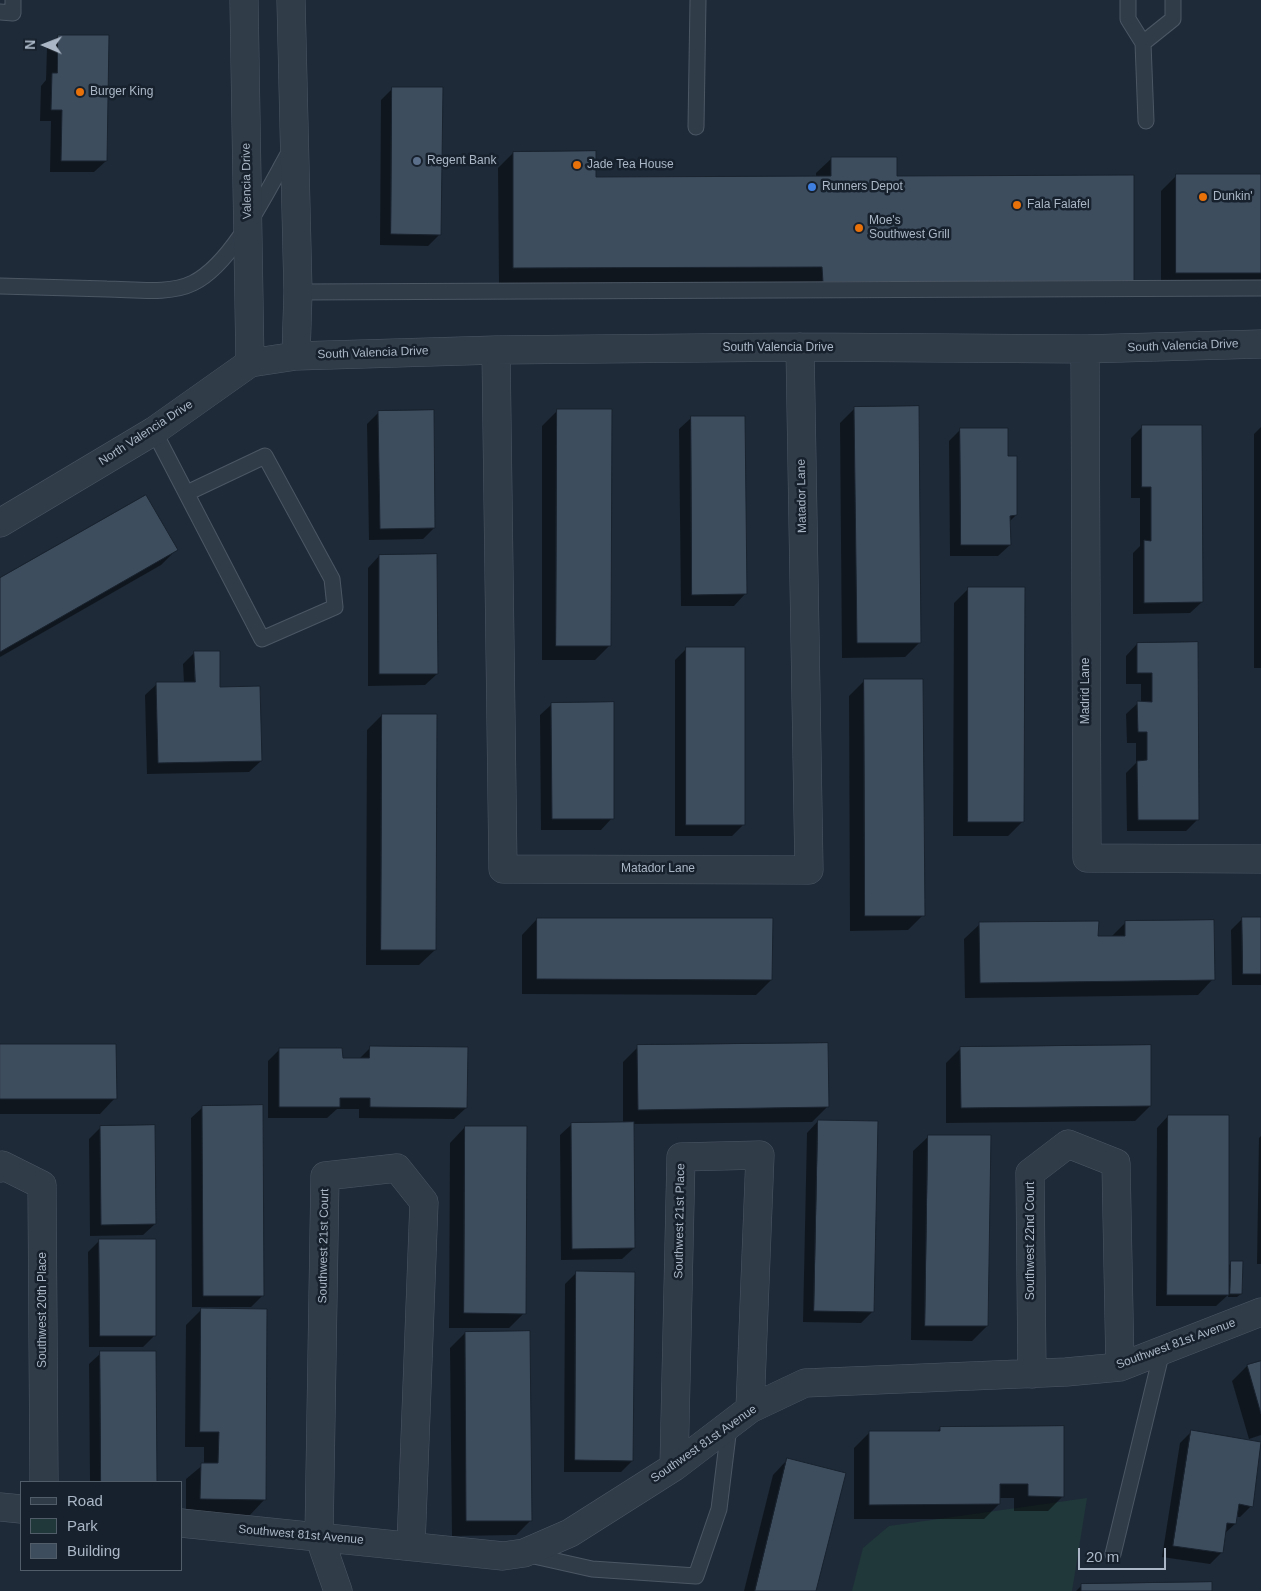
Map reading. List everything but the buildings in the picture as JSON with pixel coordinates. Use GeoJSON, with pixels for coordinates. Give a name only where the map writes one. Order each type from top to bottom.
{"type":"FeatureCollection","features":[{"type":"Feature","properties":{"kind":"street","name":"Valencia Drive"},"geometry":{"type":"LineString","coordinates":[[244,0],[250,363]]}},
{"type":"Feature","properties":{"kind":"street"},"geometry":{"type":"LineString","coordinates":[[290,0],[298,292],[296,356]]}},
{"type":"Feature","properties":{"kind":"street","name":"South Valencia Drive"},"geometry":{"type":"LineString","coordinates":[[296,356],[496,350],[800,347],[1085,349],[1261,344]]}},
{"type":"Feature","properties":{"kind":"street","name":"Matador Lane"},"geometry":{"type":"LineString","coordinates":[[496,350],[503,869],[809,870],[800,347]]}},
{"type":"Feature","properties":{"kind":"street","name":"Madrid Lane"},"geometry":{"type":"LineString","coordinates":[[1085,349],[1086,858],[1261,860]]}},
{"type":"Feature","properties":{"kind":"street","name":"North Valencia Drive"},"geometry":{"type":"LineString","coordinates":[[0,522],[154,431],[250,363],[296,356]]}},
{"type":"Feature","properties":{"kind":"street","name":"Southwest 22nd Court"},"geometry":{"type":"LineString","coordinates":[[1032,1374],[1030,1173],[1068,1144],[1116,1163],[1120,1367]]}},
{"type":"Feature","properties":{"kind":"street","name":"Southwest 21st Place"},"geometry":{"type":"LineString","coordinates":[[674,1468],[682,1157],[760,1155],[750,1409]]}},
{"type":"Feature","properties":{"kind":"street","name":"Southwest 20th Place"},"geometry":{"type":"LineString","coordinates":[[0,1168],[2,1165],[42,1185],[44,1481]]}},
{"type":"Feature","properties":{"kind":"street","name":"Southwest 21st Court"},"geometry":{"type":"LineString","coordinates":[[338,1591],[319,1536],[325,1176],[397,1168],[424,1202],[411,1545]]}},
{"type":"Feature","properties":{"kind":"street","name":"Southwest 81st Avenue"},"geometry":{"type":"LineString","coordinates":[[182,1523],[504,1556],[524,1554],[570,1533],[674,1468],[750,1409],[805,1383],[1032,1374],[1120,1367],[1261,1312]]}},
{"type":"Feature","properties":{"kind":"street"},"geometry":{"type":"LineString","coordinates":[[0,1507],[20,1509]]}},
{"type":"Feature","properties":{"kind":"lane"},"geometry":{"type":"LineString","coordinates":[[0,12],[13,13],[13,0]]}},
{"type":"Feature","properties":{"kind":"lane"},"geometry":{"type":"LineString","coordinates":[[696,127],[698,0]]}},
{"type":"Feature","properties":{"kind":"lane"},"geometry":{"type":"LineString","coordinates":[[1128,0],[1128,19],[1142,43],[1146,121]]}},
{"type":"Feature","properties":{"kind":"lane"},"geometry":{"type":"LineString","coordinates":[[1142,43],[1173,19],[1174,0]]}},
{"type":"Feature","properties":{"kind":"lane"},"geometry":{"type":"LineString","coordinates":[[0,286],[176,288],[193,283],[211,270],[226,254],[248,224],[294,143]]}},
{"type":"Feature","properties":{"kind":"lane"},"geometry":{"type":"LineString","coordinates":[[298,292],[1261,288]]}},
{"type":"Feature","properties":{"kind":"lane"},"geometry":{"type":"LineString","coordinates":[[154,431],[262,639],[335,607],[332,579],[265,456],[187,494]]}},
{"type":"Feature","properties":{"kind":"lane"},"geometry":{"type":"LineString","coordinates":[[1113,1554],[1162,1352]]}},
{"type":"Feature","properties":{"kind":"lane"},"geometry":{"type":"LineString","coordinates":[[524,1554],[592,1569],[696,1576],[719,1509],[729,1427]]}},
{"type":"Feature","properties":{"kind":"green space"},"geometry":{"type":"Polygon","coordinates":[[[1087,1498],[1072,1591],[852,1591],[863,1548],[889,1526],[1087,1498]]]}},
{"type":"Feature","properties":{"kind":"place","name":"Burger King"},"geometry":{"type":"Point","coordinates":[80,92]}},
{"type":"Feature","properties":{"kind":"place","name":"Regent Bank"},"geometry":{"type":"Point","coordinates":[417,161]}},
{"type":"Feature","properties":{"kind":"place","name":"Jade Tea House"},"geometry":{"type":"Point","coordinates":[577,165]}},
{"type":"Feature","properties":{"kind":"place","name":"Runners Depot"},"geometry":{"type":"Point","coordinates":[812,187]}},
{"type":"Feature","properties":{"kind":"place","name":"Dunkin'"},"geometry":{"type":"Point","coordinates":[1203,197]}},
{"type":"Feature","properties":{"kind":"place","name":"Fala Falafel"},"geometry":{"type":"Point","coordinates":[1017,205]}},
{"type":"Feature","properties":{"kind":"place","name":"Moe's Southwest Grill"},"geometry":{"type":"Point","coordinates":[859,228]}}]}
